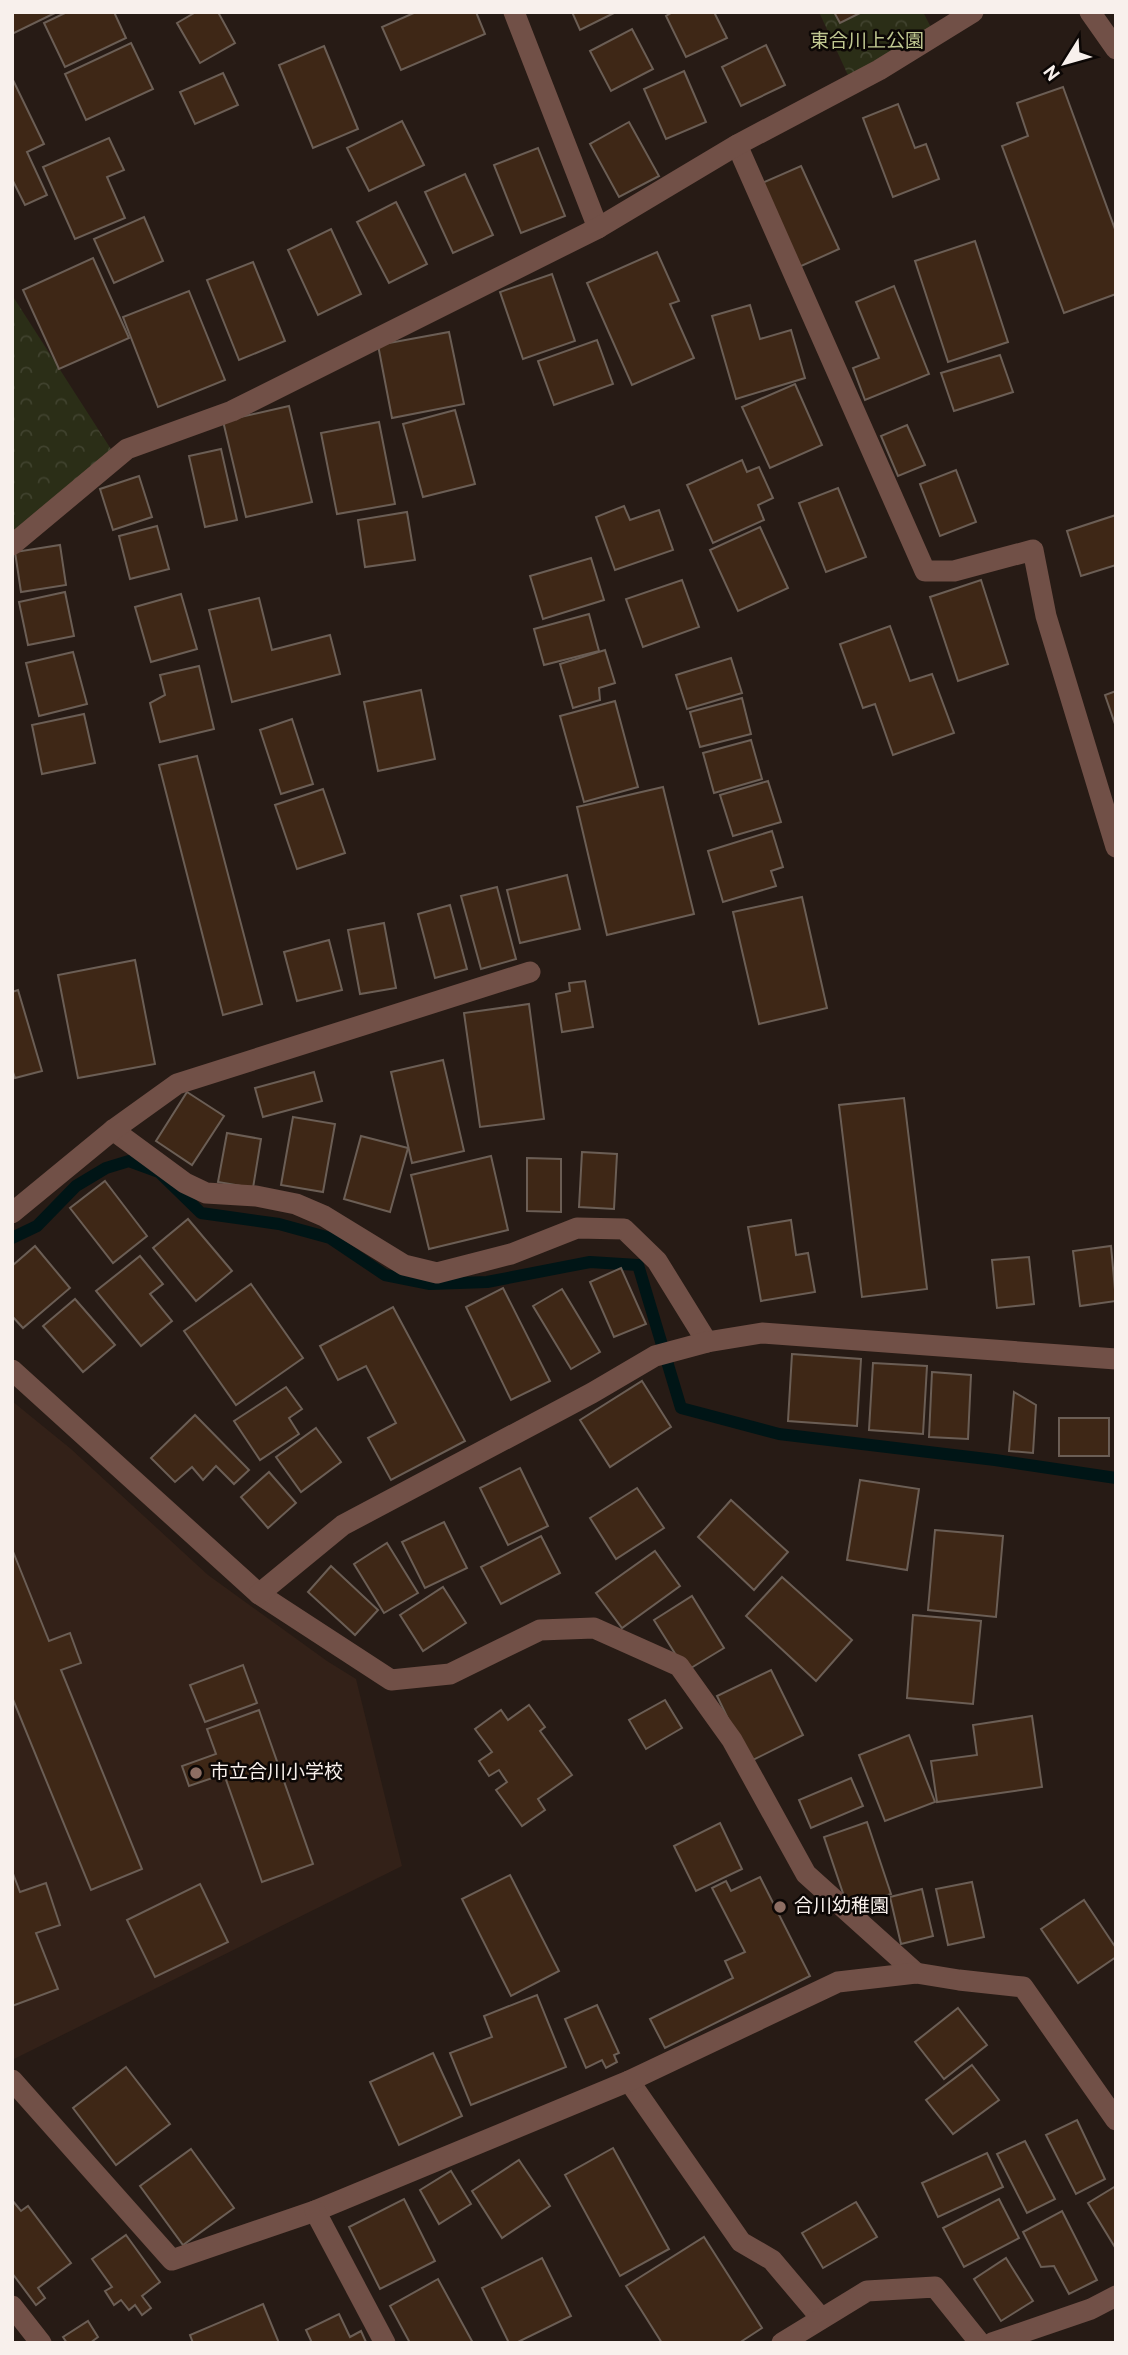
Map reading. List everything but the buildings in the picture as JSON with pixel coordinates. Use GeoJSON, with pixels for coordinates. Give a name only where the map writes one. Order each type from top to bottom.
{"type":"FeatureCollection","features":[{"type":"Feature","properties":{"kind":"street"},"geometry":{"type":"LineString","coordinates":[[514,12],[598,228]]}},
{"type":"Feature","properties":{"kind":"street"},"geometry":{"type":"LineString","coordinates":[[12,545],[127,449],[232,411],[598,228],[737,145],[879,69],[973,12]]}},
{"type":"Feature","properties":{"kind":"street"},"geometry":{"type":"LineString","coordinates":[[1090,12],[1116,49]]}},
{"type":"Feature","properties":{"kind":"street"},"geometry":{"type":"LineString","coordinates":[[737,145],[925,571],[954,571],[1033,550],[1046,616],[1116,847]]}},
{"type":"Feature","properties":{"kind":"street"},"geometry":{"type":"LineString","coordinates":[[12,1213],[113,1130],[177,1084],[530,972]]}},
{"type":"Feature","properties":{"kind":"street"},"geometry":{"type":"LineString","coordinates":[[113,1130],[184,1183],[206,1193],[256,1196],[296,1204],[324,1216],[404,1265],[437,1273],[511,1254],[576,1228],[624,1229],[657,1261],[707,1342]]}},
{"type":"Feature","properties":{"kind":"street"},"geometry":{"type":"LineString","coordinates":[[259,1594],[343,1525],[592,1393],[655,1356],[707,1342],[762,1332],[1116,1359]]}},
{"type":"Feature","properties":{"kind":"street"},"geometry":{"type":"LineString","coordinates":[[12,1370],[259,1594],[391,1680],[450,1674],[540,1630],[594,1628],[679,1666],[732,1740],[806,1874],[916,1973]]}},
{"type":"Feature","properties":{"kind":"street"},"geometry":{"type":"LineString","coordinates":[[12,2080],[172,2260],[315,2211],[629,2081],[838,1982],[916,1973],[1023,1987],[1116,2120]]}},
{"type":"Feature","properties":{"kind":"street"},"geometry":{"type":"LineString","coordinates":[[629,2081],[741,2242],[772,2260],[821,2318]]}},
{"type":"Feature","properties":{"kind":"street"},"geometry":{"type":"LineString","coordinates":[[315,2211],[385,2343]]}},
{"type":"Feature","properties":{"kind":"street"},"geometry":{"type":"LineString","coordinates":[[782,2343],[867,2291],[935,2287],[980,2343]]}},
{"type":"Feature","properties":{"kind":"street"},"geometry":{"type":"LineString","coordinates":[[992,2343],[1091,2309],[1116,2296]]}},
{"type":"Feature","properties":{"kind":"street"},"geometry":{"type":"LineString","coordinates":[[12,2306],[41,2343]]}},
{"type":"Feature","properties":{"kind":"shaded area","name":"市立合川小学校"},"geometry":{"type":"Polygon","coordinates":[[[12,1401],[71,1449],[208,1575],[356,1679],[402,1866],[12,2060],[12,1401]]]}},
{"type":"Feature","properties":{"kind":"green space","name":"東合川上公園"},"geometry":{"type":"Polygon","coordinates":[[[819,12],[923,12],[935,35],[852,84],[819,12]]]}},
{"type":"Feature","properties":{"kind":"green space"},"geometry":{"type":"Polygon","coordinates":[[[12,295],[116,457],[12,545],[12,295]]]}},
{"type":"Feature","properties":{"kind":"waterway"},"geometry":{"type":"LineString","coordinates":[[12,1238],[37,1226],[76,1186],[106,1168],[129,1161],[159,1172],[201,1213],[279,1224],[330,1238],[385,1275],[430,1284],[487,1282],[590,1262],[638,1265],[681,1408],[779,1434],[995,1460],[1116,1478]]}},
{"type":"Feature","properties":{"kind":"place","name":"市立合川小学校"},"geometry":{"type":"Point","coordinates":[196,1773]}},
{"type":"Feature","properties":{"kind":"place","name":"合川幼稚園"},"geometry":{"type":"Point","coordinates":[780,1907]}}]}
